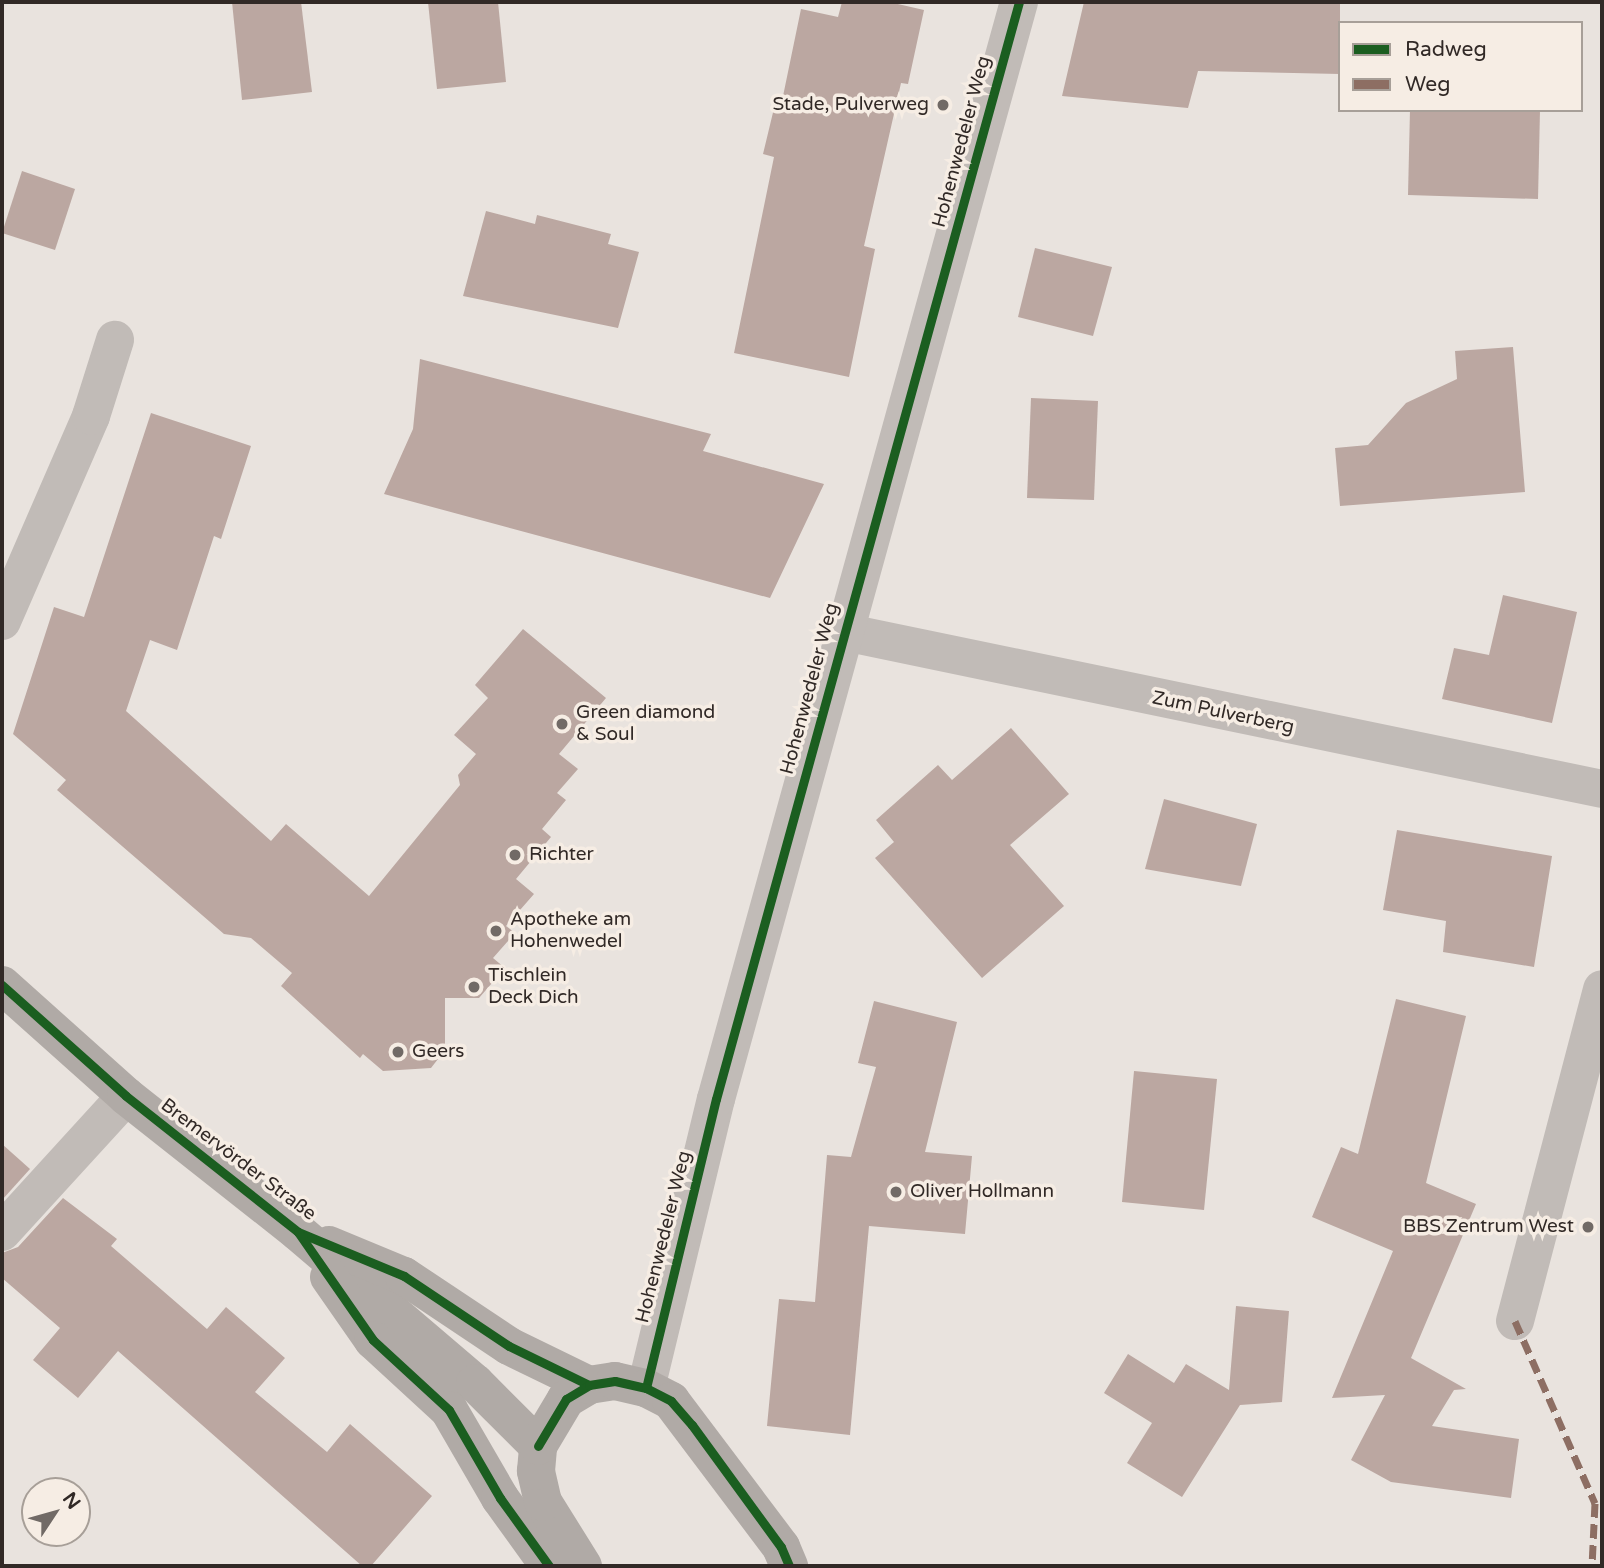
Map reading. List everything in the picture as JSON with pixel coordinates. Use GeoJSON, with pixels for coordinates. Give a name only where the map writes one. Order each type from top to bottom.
{"type":"FeatureCollection","features":[{"type":"Feature","properties":{"kind":"main road","name":"Bremervörder Straße"},"geometry":{"type":"LineString","coordinates":[[2,985],[126,1096],[298,1232],[475,1383],[538,1446]]}},
{"type":"Feature","properties":{"kind":"main road"},"geometry":{"type":"LineString","coordinates":[[298,1232],[373,1340],[449,1410],[500,1498],[549,1566]]}},
{"type":"Feature","properties":{"kind":"main road","name":"Bremervörder Straße"},"geometry":{"type":"LineString","coordinates":[[298,1232],[404,1276],[509,1346],[589,1385]]}},
{"type":"Feature","properties":{"kind":"main road"},"geometry":{"type":"LineString","coordinates":[[583,1566],[543,1502],[536,1471],[538,1446],[566,1399],[589,1385],[615,1381],[646,1388],[671,1402],[692,1425],[781,1547],[789,1566]]}},
{"type":"Feature","properties":{"kind":"street","name":"Hohenwedeler Weg"},"geometry":{"type":"LineString","coordinates":[[646,1388],[716,1099],[1018,2]]}},
{"type":"Feature","properties":{"kind":"street"},"geometry":{"type":"LineString","coordinates":[[2,621],[91,416],[115,340]]}},
{"type":"Feature","properties":{"kind":"street","name":"Zum Pulverberg"},"geometry":{"type":"LineString","coordinates":[[844,632],[1602,789]]}},
{"type":"Feature","properties":{"kind":"street"},"geometry":{"type":"LineString","coordinates":[[1515,1321],[1602,989]]}},
{"type":"Feature","properties":{"kind":"street"},"geometry":{"type":"LineString","coordinates":[[2,1232],[126,1096]]}},
{"type":"Feature","properties":{"kind":"building"},"geometry":{"type":"Polygon","coordinates":[[[232,2],[301,2],[312,92],[242,100],[232,2]]]}},
{"type":"Feature","properties":{"kind":"building"},"geometry":{"type":"Polygon","coordinates":[[[428,2],[498,2],[506,82],[437,89],[428,2]]]}},
{"type":"Feature","properties":{"kind":"building"},"geometry":{"type":"Polygon","coordinates":[[[842,2],[889,2],[924,10],[908,84],[901,83],[864,246],[875,249],[849,377],[734,353],[774,157],[763,154],[776,100],[782,101],[801,9],[838,17],[842,2]]]}},
{"type":"Feature","properties":{"kind":"building"},"geometry":{"type":"Polygon","coordinates":[[[1084,2],[1340,2],[1338,74],[1198,71],[1188,108],[1062,96],[1084,2]]]}},
{"type":"Feature","properties":{"kind":"building"},"geometry":{"type":"Polygon","coordinates":[[[1410,112],[1540,112],[1538,199],[1408,195],[1410,112]]]}},
{"type":"Feature","properties":{"kind":"building"},"geometry":{"type":"Polygon","coordinates":[[[22,171],[75,189],[55,250],[2,233],[22,171]]]}},
{"type":"Feature","properties":{"kind":"building"},"geometry":{"type":"Polygon","coordinates":[[[486,211],[535,224],[537,215],[611,234],[608,244],[639,252],[618,328],[463,296],[486,211]]]}},
{"type":"Feature","properties":{"kind":"building"},"geometry":{"type":"Polygon","coordinates":[[[1035,248],[1112,267],[1093,336],[1018,317],[1035,248]]]}},
{"type":"Feature","properties":{"kind":"building"},"geometry":{"type":"Polygon","coordinates":[[[1513,347],[1525,492],[1340,506],[1335,448],[1368,445],[1406,403],[1457,379],[1455,351],[1513,347]]]}},
{"type":"Feature","properties":{"kind":"building"},"geometry":{"type":"Polygon","coordinates":[[[420,359],[711,434],[703,451],[824,484],[770,598],[384,494],[413,429],[420,359]]]}},
{"type":"Feature","properties":{"kind":"building"},"geometry":{"type":"Polygon","coordinates":[[[1031,398],[1098,401],[1094,500],[1027,498],[1031,398]]]}},
{"type":"Feature","properties":{"kind":"building"},"geometry":{"type":"Polygon","coordinates":[[[151,413],[251,446],[221,539],[214,536],[177,650],[150,640],[126,711],[271,841],[286,824],[369,896],[460,785],[458,775],[476,754],[454,735],[488,698],[475,685],[523,629],[606,698],[559,754],[578,769],[557,793],[566,800],[542,829],[551,837],[516,879],[534,894],[506,926],[515,933],[493,958],[505,968],[479,998],[445,998],[445,1050],[431,1068],[383,1071],[363,1054],[360,1058],[281,986],[292,973],[251,938],[224,934],[57,790],[66,780],[13,734],[54,607],[84,617],[151,413]]]}},
{"type":"Feature","properties":{"kind":"building"},"geometry":{"type":"Polygon","coordinates":[[[1503,595],[1577,612],[1552,723],[1442,699],[1454,648],[1489,655],[1503,595]]]}},
{"type":"Feature","properties":{"kind":"building"},"geometry":{"type":"Polygon","coordinates":[[[1011,728],[1069,794],[1010,845],[1064,906],[982,978],[875,858],[894,842],[876,820],[938,765],[952,780],[1011,728]]]}},
{"type":"Feature","properties":{"kind":"building"},"geometry":{"type":"Polygon","coordinates":[[[1164,799],[1257,824],[1241,886],[1145,869],[1164,799]]]}},
{"type":"Feature","properties":{"kind":"building"},"geometry":{"type":"Polygon","coordinates":[[[1397,830],[1552,856],[1534,967],[1443,952],[1446,921],[1383,910],[1397,830]]]}},
{"type":"Feature","properties":{"kind":"building"},"geometry":{"type":"Polygon","coordinates":[[[1396,999],[1466,1016],[1426,1183],[1476,1204],[1411,1358],[1466,1389],[1454,1390],[1432,1426],[1519,1439],[1511,1498],[1391,1482],[1351,1460],[1385,1395],[1332,1398],[1393,1251],[1312,1217],[1341,1147],[1358,1154],[1396,999]]]}},
{"type":"Feature","properties":{"kind":"building"},"geometry":{"type":"Polygon","coordinates":[[[874,1001],[957,1022],[925,1152],[972,1156],[965,1234],[869,1226],[850,1435],[767,1426],[779,1299],[815,1302],[827,1155],[851,1157],[876,1067],[858,1063],[874,1001]]]}},
{"type":"Feature","properties":{"kind":"building"},"geometry":{"type":"Polygon","coordinates":[[[1134,1071],[1217,1079],[1204,1210],[1122,1202],[1134,1071]]]}},
{"type":"Feature","properties":{"kind":"building"},"geometry":{"type":"Polygon","coordinates":[[[2,1144],[30,1169],[2,1200],[2,1144]]]}},
{"type":"Feature","properties":{"kind":"building"},"geometry":{"type":"Polygon","coordinates":[[[63,1198],[117,1239],[111,1246],[207,1329],[226,1307],[285,1358],[255,1392],[327,1452],[350,1424],[432,1496],[371,1566],[362,1566],[118,1351],[78,1398],[33,1360],[60,1328],[2,1278],[2,1253],[18,1247],[63,1198]]]}},
{"type":"Feature","properties":{"kind":"building"},"geometry":{"type":"Polygon","coordinates":[[[1236,1306],[1289,1311],[1282,1402],[1240,1405],[1182,1497],[1127,1463],[1152,1423],[1104,1393],[1128,1354],[1174,1383],[1186,1364],[1229,1390],[1236,1306]]]}},
{"type":"Feature","properties":{"kind":"marked path"},"geometry":{"type":"LineString","coordinates":[[1515,1321],[1595,1503],[1592,1566]]}},
{"type":"Feature","properties":{"kind":"cycle path"},"geometry":{"type":"LineString","coordinates":[[646,1388],[716,1099],[1019,2]]}},
{"type":"Feature","properties":{"kind":"cycle path"},"geometry":{"type":"LineString","coordinates":[[2,985],[126,1096],[298,1232],[404,1276],[509,1346],[589,1385]]}},
{"type":"Feature","properties":{"kind":"cycle path"},"geometry":{"type":"LineString","coordinates":[[298,1232],[373,1340],[449,1410],[500,1498],[549,1566]]}},
{"type":"Feature","properties":{"kind":"cycle path"},"geometry":{"type":"LineString","coordinates":[[538,1446],[566,1399],[589,1385],[615,1381],[646,1388],[671,1401],[692,1425],[781,1547],[789,1566]]}},
{"type":"Feature","properties":{"kind":"place","name":"Stade, Pulverweg"},"geometry":{"type":"Point","coordinates":[943,105]}},
{"type":"Feature","properties":{"kind":"place","name":"Green diamond & Soul"},"geometry":{"type":"Point","coordinates":[562,724]}},
{"type":"Feature","properties":{"kind":"place","name":"Richter"},"geometry":{"type":"Point","coordinates":[515,855]}},
{"type":"Feature","properties":{"kind":"place","name":"Apotheke am Hohenwedel"},"geometry":{"type":"Point","coordinates":[496,931]}},
{"type":"Feature","properties":{"kind":"place","name":"Tischlein Deck Dich"},"geometry":{"type":"Point","coordinates":[474,987]}},
{"type":"Feature","properties":{"kind":"place","name":"Geers"},"geometry":{"type":"Point","coordinates":[398,1052]}},
{"type":"Feature","properties":{"kind":"place","name":"Oliver Hollmann"},"geometry":{"type":"Point","coordinates":[896,1192]}},
{"type":"Feature","properties":{"kind":"place","name":"BBS Zentrum West"},"geometry":{"type":"Point","coordinates":[1588,1227]}}]}
